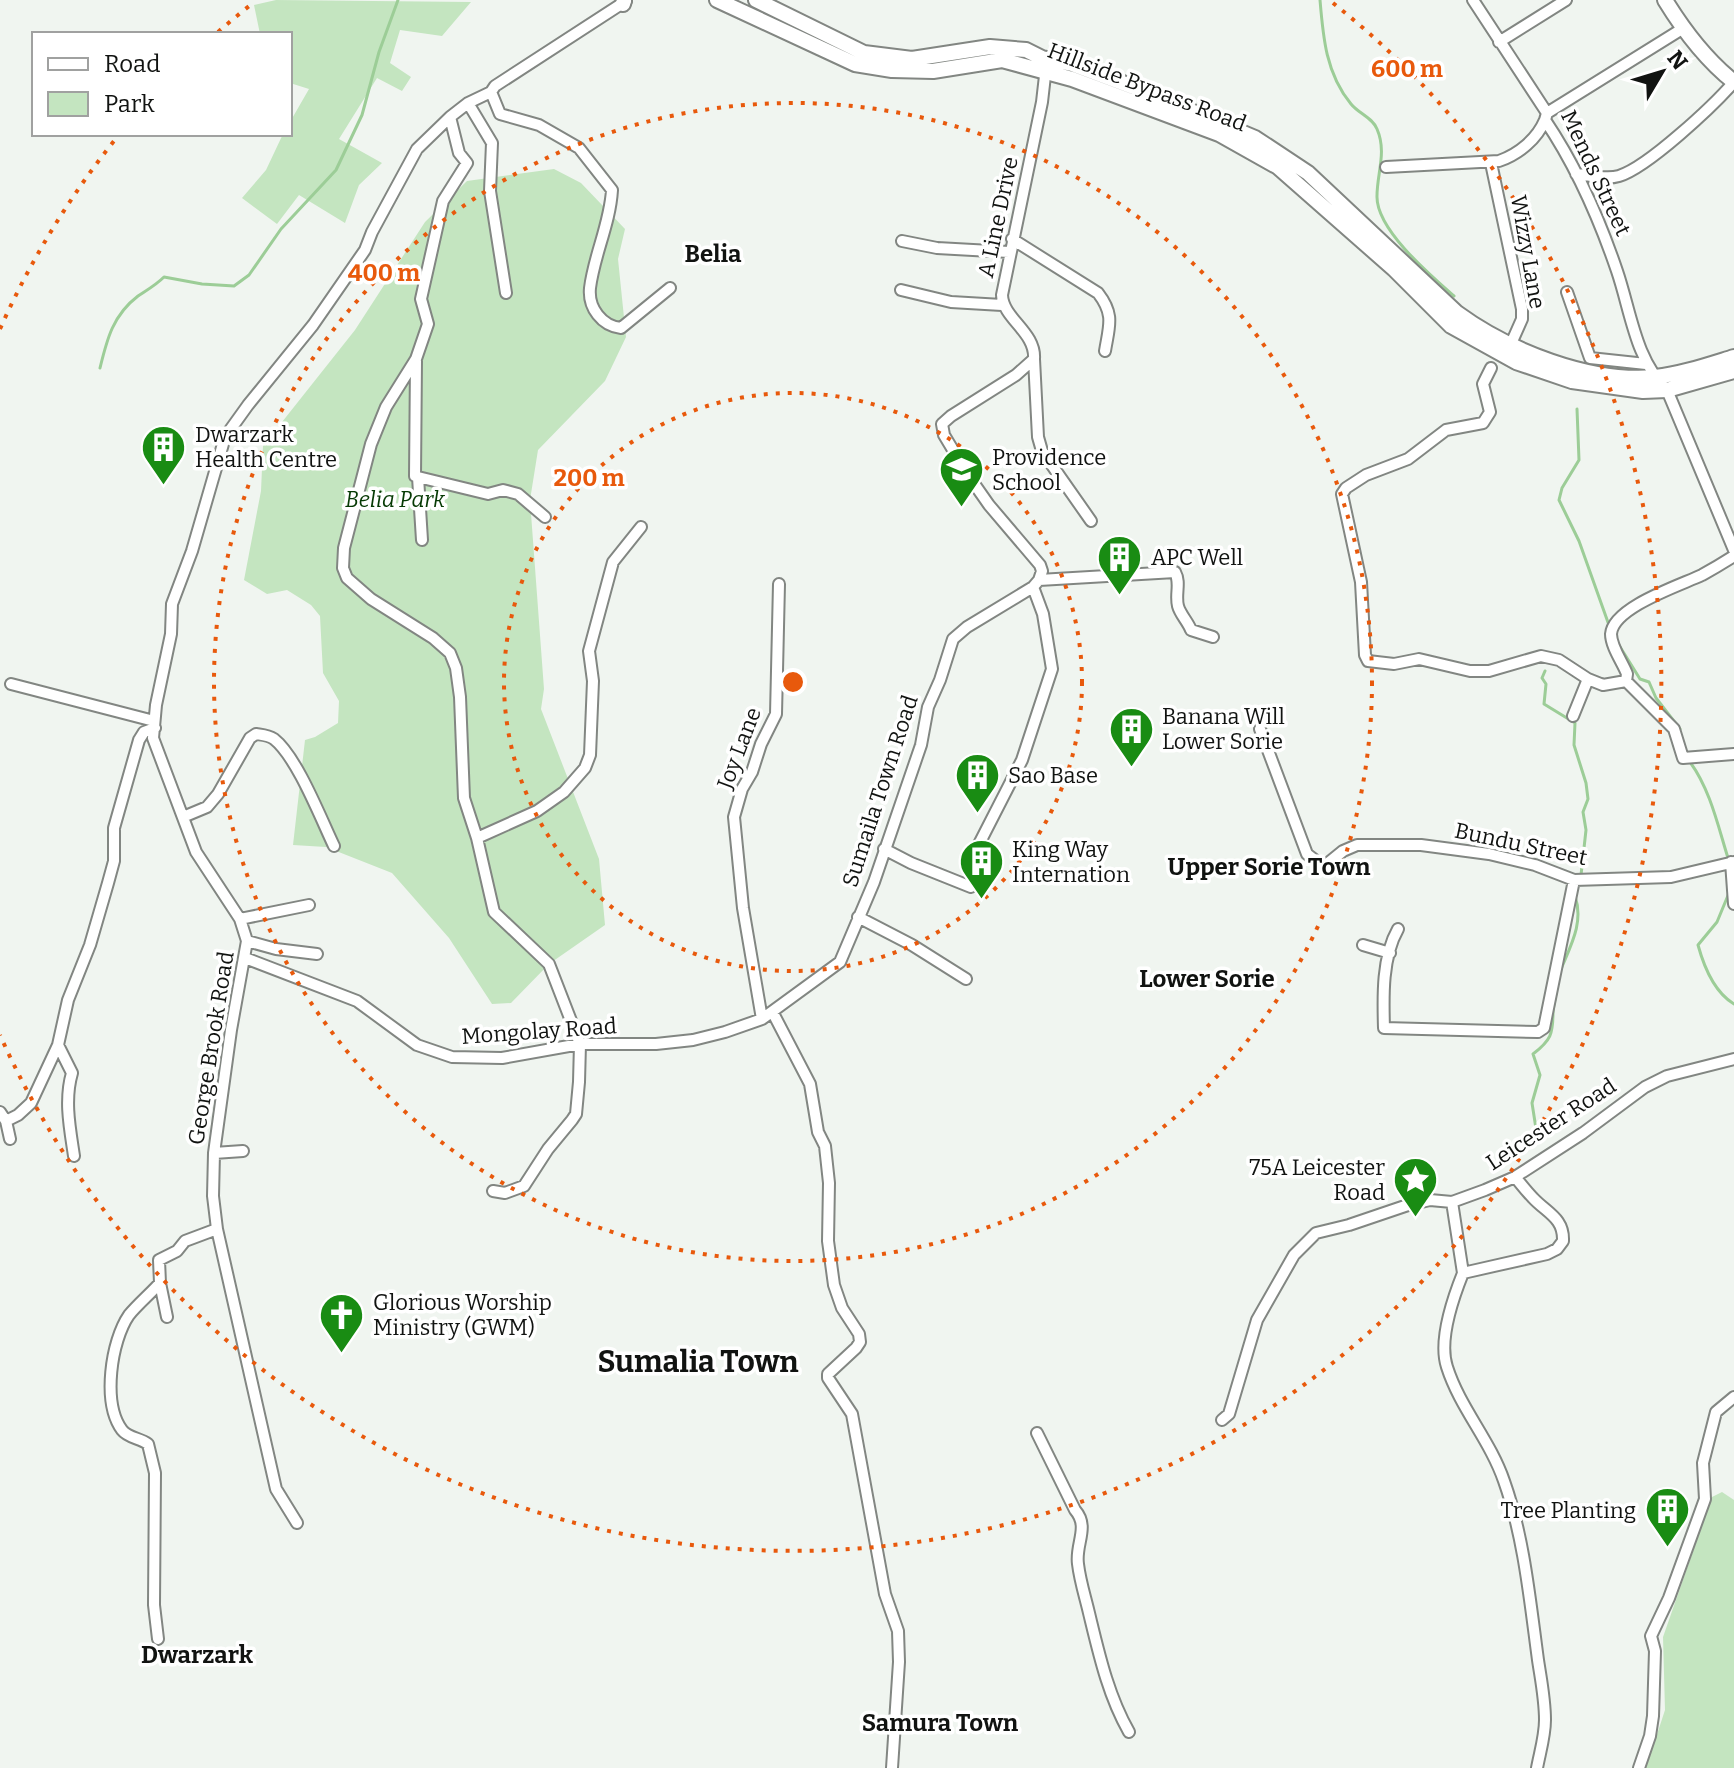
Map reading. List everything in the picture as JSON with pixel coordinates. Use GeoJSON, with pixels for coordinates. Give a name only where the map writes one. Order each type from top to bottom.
{"type":"FeatureCollection","features":[{"type":"Feature","properties":{"kind":"main road","name":"Hillside Bypass Road"},"geometry":{"type":"LineString","coordinates":[[717,0],[855,64],[892,70],[933,71],[1002,60],[1072,64],[1255,138],[1283,154],[1362,222],[1457,313],[1510,346],[1562,365],[1587,371],[1650,370],[1734,357]]}},
{"type":"Feature","properties":{"kind":"main road","name":"Hillside Bypass Road"},"geometry":{"type":"LineString","coordinates":[[756,0],[864,53],[883,57],[912,59],[990,47],[1026,50],[1045,64],[1219,134],[1278,167],[1451,326],[1497,353],[1572,381],[1643,391],[1667,390],[1734,371]]}},
{"type":"Feature","properties":{"kind":"main road"},"geometry":{"type":"LineString","coordinates":[[1665,0],[1682,29],[1734,82]]}},
{"type":"Feature","properties":{"kind":"street","name":"Mends Street"},"geometry":{"type":"LineString","coordinates":[[1473,0],[1566,151],[1607,243],[1650,370]]}},
{"type":"Feature","properties":{"kind":"street"},"geometry":{"type":"LineString","coordinates":[[1499,42],[1566,0]]}},
{"type":"Feature","properties":{"kind":"street","name":"George Brook Road"},"geometry":{"type":"LineString","coordinates":[[297,1523],[276,1489],[217,1229],[213,1196],[214,1153],[247,941],[240,919],[196,852],[153,738],[171,634],[172,604],[192,551],[225,437],[313,325],[365,250],[417,149],[468,103],[491,92],[495,86],[625,1]]}},
{"type":"Feature","properties":{"kind":"street"},"geometry":{"type":"LineString","coordinates":[[1386,167],[1491,163],[1506,159],[1539,134],[1546,116],[1682,29]]}},
{"type":"Feature","properties":{"kind":"street","name":"A Line Drive"},"geometry":{"type":"LineString","coordinates":[[1034,359],[1032,343],[1002,305],[1009,252],[1034,143],[1045,64]]}},
{"type":"Feature","properties":{"kind":"street"},"geometry":{"type":"LineString","coordinates":[[1576,174],[1611,177],[1629,171],[1697,119],[1734,82]]}},
{"type":"Feature","properties":{"kind":"street"},"geometry":{"type":"LineString","coordinates":[[491,92],[500,114],[539,125],[579,148],[612,190],[611,210],[590,289],[591,305],[596,313],[605,322],[621,328],[670,288]]}},
{"type":"Feature","properties":{"kind":"street"},"geometry":{"type":"LineString","coordinates":[[468,103],[492,143],[490,191],[506,293]]}},
{"type":"Feature","properties":{"kind":"street"},"geometry":{"type":"LineString","coordinates":[[450,117],[459,153],[467,163],[443,201],[421,299],[428,324],[416,359],[386,407],[371,444],[347,534],[343,568],[347,578],[371,599],[433,638],[450,653],[456,668],[463,737],[464,798],[494,912],[549,964],[580,1044],[578,1098],[572,1120],[524,1186],[505,1193],[493,1191]]}},
{"type":"Feature","properties":{"kind":"street","name":"Wizzy Lane"},"geometry":{"type":"LineString","coordinates":[[1491,163],[1522,309],[1518,331],[1510,346]]}},
{"type":"Feature","properties":{"kind":"street"},"geometry":{"type":"LineString","coordinates":[[1012,239],[1098,293],[1111,317],[1105,351]]}},
{"type":"Feature","properties":{"kind":"street"},"geometry":{"type":"LineString","coordinates":[[902,241],[937,248],[1009,252]]}},
{"type":"Feature","properties":{"kind":"street"},"geometry":{"type":"LineString","coordinates":[[901,290],[951,302],[1002,305]]}},
{"type":"Feature","properties":{"kind":"street"},"geometry":{"type":"LineString","coordinates":[[1567,292],[1590,358],[1650,370],[1667,390],[1734,553],[1705,573],[1645,600],[1614,624],[1611,635],[1627,674],[1626,681]]}},
{"type":"Feature","properties":{"kind":"street"},"geometry":{"type":"LineString","coordinates":[[416,359],[415,476],[418,477],[422,540]]}},
{"type":"Feature","properties":{"kind":"street"},"geometry":{"type":"LineString","coordinates":[[884,849],[971,887],[975,882],[973,867],[977,848],[1022,760],[1052,669],[1036,584],[1042,571],[1040,565],[975,485],[944,435],[942,424],[1016,375],[1034,359]]}},
{"type":"Feature","properties":{"kind":"street"},"geometry":{"type":"LineString","coordinates":[[1034,359],[1038,437],[1042,451],[1091,521]]}},
{"type":"Feature","properties":{"kind":"street"},"geometry":{"type":"LineString","coordinates":[[1491,368],[1483,384],[1490,412],[1483,423],[1446,430],[1408,459],[1356,481],[1342,494],[1361,582],[1363,648],[1368,661],[1394,664],[1419,659],[1470,671],[1489,671],[1541,656],[1559,660],[1603,685],[1626,681]]}},
{"type":"Feature","properties":{"kind":"street"},"geometry":{"type":"LineString","coordinates":[[418,477],[488,494],[503,490],[518,494],[545,517]]}},
{"type":"Feature","properties":{"kind":"street"},"geometry":{"type":"LineString","coordinates":[[477,838],[537,811],[564,792],[585,768],[590,755],[593,681],[589,651],[613,562],[641,527]]}},
{"type":"Feature","properties":{"kind":"street"},"geometry":{"type":"LineString","coordinates":[[1036,584],[1175,572],[1179,578],[1179,610],[1191,630],[1213,637]]}},
{"type":"Feature","properties":{"kind":"street","name":"Joy Lane"},"geometry":{"type":"LineString","coordinates":[[762,1019],[743,908],[734,817],[742,789],[776,714],[779,584]]}},
{"type":"Feature","properties":{"kind":"street","name":"Sumaila Town Road"},"geometry":{"type":"LineString","coordinates":[[762,1019],[840,962],[874,882],[921,745],[928,707],[953,639],[1036,584]]}},
{"type":"Feature","properties":{"kind":"street"},"geometry":{"type":"LineString","coordinates":[[1573,716],[1588,679]]}},
{"type":"Feature","properties":{"kind":"street"},"geometry":{"type":"LineString","coordinates":[[1626,681],[1674,729],[1683,758],[1734,754]]}},
{"type":"Feature","properties":{"kind":"street"},"geometry":{"type":"LineString","coordinates":[[11,684],[155,725]]}},
{"type":"Feature","properties":{"kind":"street"},"geometry":{"type":"LineString","coordinates":[[10,1139],[3,1117],[18,1115],[31,1103],[58,1045],[68,1000],[90,945],[114,861],[114,828],[139,740],[144,732],[155,725]]}},
{"type":"Feature","properties":{"kind":"street","name":"Bundu Street"},"geometry":{"type":"LineString","coordinates":[[1260,729],[1307,854],[1320,864],[1327,864],[1343,851],[1357,845],[1421,845],[1489,854],[1535,865],[1574,880],[1671,877],[1733,862]]}},
{"type":"Feature","properties":{"kind":"street"},"geometry":{"type":"LineString","coordinates":[[183,817],[207,807],[218,794],[250,738],[256,734],[268,735],[282,747],[294,766],[334,846]]}},
{"type":"Feature","properties":{"kind":"street"},"geometry":{"type":"LineString","coordinates":[[1733,862],[1734,904]]}},
{"type":"Feature","properties":{"kind":"street"},"geometry":{"type":"LineString","coordinates":[[1398,929],[1391,941],[1382,989],[1384,1028],[1538,1032],[1544,1028],[1574,880]]}},
{"type":"Feature","properties":{"kind":"street"},"geometry":{"type":"LineString","coordinates":[[240,919],[309,905]]}},
{"type":"Feature","properties":{"kind":"street"},"geometry":{"type":"LineString","coordinates":[[858,917],[912,945],[966,979]]}},
{"type":"Feature","properties":{"kind":"street"},"geometry":{"type":"LineString","coordinates":[[247,941],[276,949],[317,954]]}},
{"type":"Feature","properties":{"kind":"street"},"geometry":{"type":"LineString","coordinates":[[1363,945],[1390,953]]}},
{"type":"Feature","properties":{"kind":"street","name":"Mongolay Road"},"geometry":{"type":"LineString","coordinates":[[245,958],[357,1001],[417,1045],[452,1057],[502,1058],[580,1044],[656,1044],[693,1040],[762,1019]]}},
{"type":"Feature","properties":{"kind":"street"},"geometry":{"type":"LineString","coordinates":[[773,1013],[810,1084],[818,1132],[825,1146],[829,1183],[828,1241],[834,1285],[842,1308],[859,1334],[860,1342],[856,1348],[828,1374],[828,1378],[852,1414],[885,1594],[898,1631],[892,1768]]}},
{"type":"Feature","properties":{"kind":"street"},"geometry":{"type":"LineString","coordinates":[[58,1045],[72,1073],[67,1105],[74,1156]]}},
{"type":"Feature","properties":{"kind":"street","name":"Leicester Road"},"geometry":{"type":"LineString","coordinates":[[1222,1420],[1229,1414],[1257,1320],[1284,1271],[1304,1242],[1316,1233],[1408,1205],[1430,1200],[1452,1202],[1515,1177],[1583,1133],[1645,1087],[1667,1076],[1734,1059]]}},
{"type":"Feature","properties":{"kind":"street"},"geometry":{"type":"LineString","coordinates":[[214,1153],[243,1151]]}},
{"type":"Feature","properties":{"kind":"street"},"geometry":{"type":"LineString","coordinates":[[1463,1273],[1547,1254],[1557,1249],[1563,1241],[1562,1225],[1557,1218],[1534,1199],[1515,1177]]}},
{"type":"Feature","properties":{"kind":"street"},"geometry":{"type":"LineString","coordinates":[[1452,1202],[1463,1273],[1452,1299],[1444,1352],[1462,1399],[1493,1453],[1513,1518],[1530,1596],[1545,1698],[1545,1725],[1537,1768]]}},
{"type":"Feature","properties":{"kind":"street"},"geometry":{"type":"LineString","coordinates":[[167,1317],[158,1263],[190,1238],[217,1229]]}},
{"type":"Feature","properties":{"kind":"street"},"geometry":{"type":"LineString","coordinates":[[158,1639],[154,1605],[155,1473],[148,1444],[128,1436],[118,1422],[111,1394],[111,1372],[112,1360],[126,1321],[160,1283]]}},
{"type":"Feature","properties":{"kind":"street"},"geometry":{"type":"LineString","coordinates":[[1639,1768],[1653,1716],[1655,1651],[1651,1636],[1669,1598],[1705,1499],[1703,1463],[1716,1412],[1734,1397]]}},
{"type":"Feature","properties":{"kind":"street"},"geometry":{"type":"LineString","coordinates":[[1037,1433],[1081,1517],[1083,1525],[1077,1558],[1081,1587],[1107,1684],[1129,1732]]}},
{"type":"Feature","properties":{"kind":"green space"},"geometry":{"type":"Polygon","coordinates":[[[276,0],[471,2],[442,36],[400,30],[390,63],[411,77],[402,91],[377,78],[339,139],[382,163],[359,185],[345,223],[299,195],[277,224],[242,198],[266,170],[282,136],[292,136],[292,119],[309,89],[292,84],[292,32],[260,32],[254,5],[276,0]]]}},
{"type":"Feature","properties":{"kind":"green space","name":"Belia Park"},"geometry":{"type":"Polygon","coordinates":[[[554,169],[581,183],[625,229],[618,259],[626,337],[605,381],[538,450],[530,500],[544,689],[541,709],[599,859],[605,925],[549,964],[511,1003],[492,1004],[449,938],[392,873],[326,847],[293,845],[305,740],[338,723],[339,701],[323,673],[320,616],[311,605],[287,590],[267,594],[244,580],[261,491],[263,446],[355,330],[425,222],[467,181],[554,169]]]}},
{"type":"Feature","properties":{"kind":"green space"},"geometry":{"type":"Polygon","coordinates":[[[1722,1492],[1734,1500],[1734,1768],[1646,1768],[1665,1710],[1663,1637],[1712,1497],[1722,1492]]]}},
{"type":"Feature","properties":{"kind":"waterway"},"geometry":{"type":"LineString","coordinates":[[100,368],[117,319],[129,303],[164,277],[234,286],[249,275],[281,229],[336,170],[362,115],[379,52],[398,0]]}},
{"type":"Feature","properties":{"kind":"waterway"},"geometry":{"type":"LineString","coordinates":[[1320,0],[1325,41],[1336,80],[1351,104],[1375,125],[1380,138],[1377,196],[1385,223],[1406,250],[1454,296]]}},
{"type":"Feature","properties":{"kind":"waterway"},"geometry":{"type":"LineString","coordinates":[[1577,409],[1579,460],[1562,488],[1559,500],[1579,541],[1610,628]]}},
{"type":"Feature","properties":{"kind":"waterway"},"geometry":{"type":"LineString","coordinates":[[1617,642],[1640,679],[1649,682],[1678,730]]}},
{"type":"Feature","properties":{"kind":"waterway"},"geometry":{"type":"LineString","coordinates":[[1545,671],[1542,678],[1546,684],[1544,704],[1575,723],[1574,745],[1586,783],[1588,799],[1583,812],[1586,830],[1581,875]]}},
{"type":"Feature","properties":{"kind":"waterway"},"geometry":{"type":"LineString","coordinates":[[1690,762],[1708,796],[1728,858]]}},
{"type":"Feature","properties":{"kind":"waterway"},"geometry":{"type":"LineString","coordinates":[[1729,893],[1717,922],[1698,945],[1711,978],[1721,993],[1734,1004]]}},
{"type":"Feature","properties":{"kind":"waterway"},"geometry":{"type":"LineString","coordinates":[[1561,969],[1577,924],[1575,896]]}},
{"type":"Feature","properties":{"kind":"waterway"},"geometry":{"type":"LineString","coordinates":[[1537,1135],[1532,1103],[1540,1075],[1533,1054],[1550,1036],[1556,991]]}},
{"type":"Feature","properties":{"kind":"place","name":"Dwarzark Health Centre"},"geometry":{"type":"Point","coordinates":[164,486]}},
{"type":"Feature","properties":{"kind":"place","name":"Providence School"},"geometry":{"type":"Point","coordinates":[961,509]}},
{"type":"Feature","properties":{"kind":"place","name":"APC Well"},"geometry":{"type":"Point","coordinates":[1120,596]}},
{"type":"Feature","properties":{"kind":"place","name":"Banana Will Lower Sorie"},"geometry":{"type":"Point","coordinates":[1131,768]}},
{"type":"Feature","properties":{"kind":"place","name":"Sao Base"},"geometry":{"type":"Point","coordinates":[977,814]}},
{"type":"Feature","properties":{"kind":"place","name":"King Way Internation"},"geometry":{"type":"Point","coordinates":[981,901]}},
{"type":"Feature","properties":{"kind":"place","name":"75A Leicester Road"},"geometry":{"type":"Point","coordinates":[1416,1219]}},
{"type":"Feature","properties":{"kind":"place","name":"Glorious Worship Ministry (GWM)"},"geometry":{"type":"Point","coordinates":[342,1354]}},
{"type":"Feature","properties":{"kind":"place","name":"Tree Planting"},"geometry":{"type":"Point","coordinates":[1667,1549]}},
{"type":"Feature","properties":{"kind":"district","name":"Belia"},"geometry":{"type":"Point","coordinates":[713,254]}},
{"type":"Feature","properties":{"kind":"district","name":"Upper Sorie Town"},"geometry":{"type":"Point","coordinates":[1269,867]}},
{"type":"Feature","properties":{"kind":"district","name":"Lower Sorie"},"geometry":{"type":"Point","coordinates":[1207,979]}},
{"type":"Feature","properties":{"kind":"district","name":"Sumalia Town"},"geometry":{"type":"Point","coordinates":[698,1362]}},
{"type":"Feature","properties":{"kind":"district","name":"Dwarzark"},"geometry":{"type":"Point","coordinates":[197,1655]}},
{"type":"Feature","properties":{"kind":"district","name":"Samura Town"},"geometry":{"type":"Point","coordinates":[940,1723]}}]}
